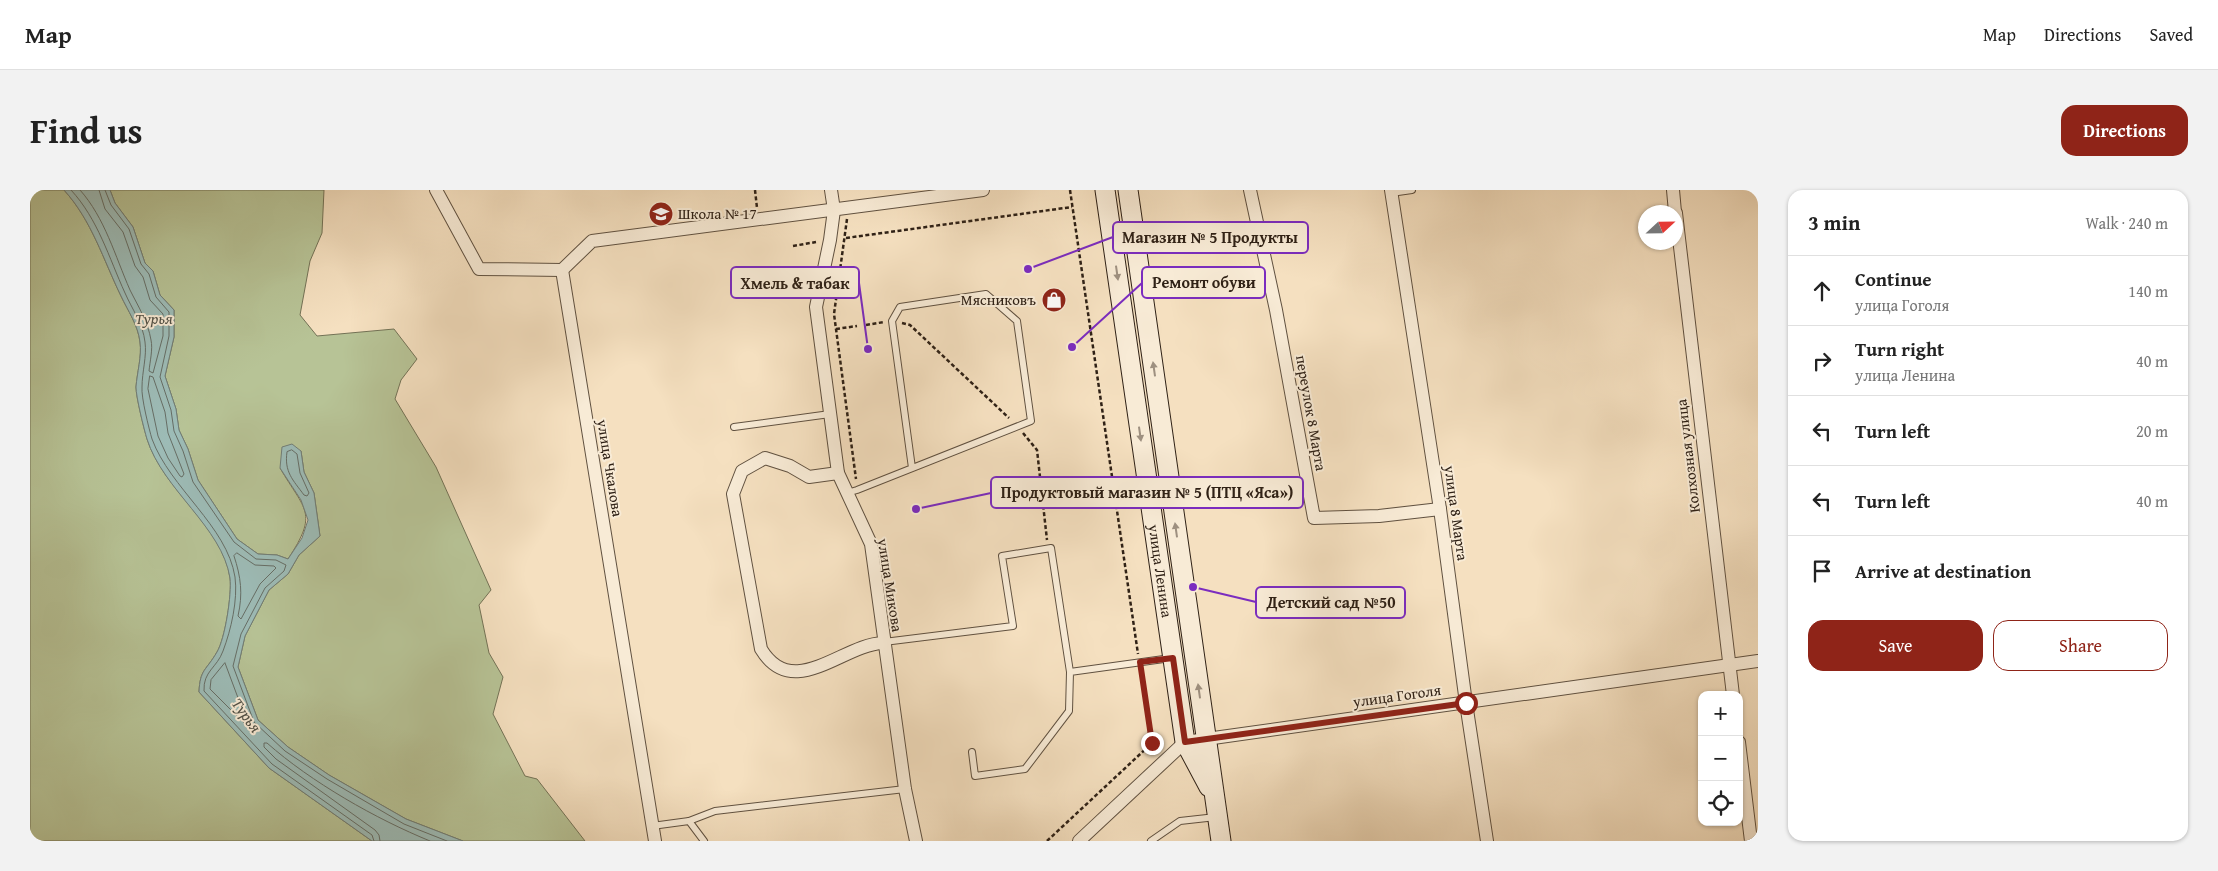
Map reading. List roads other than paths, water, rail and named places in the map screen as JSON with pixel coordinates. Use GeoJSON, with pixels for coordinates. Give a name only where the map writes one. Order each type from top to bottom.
{"type":"FeatureCollection","features":[{"type":"Feature","properties":{"kind":"main road","name":"улица Ленина"},"geometry":{"type":"LineString","coordinates":[[1105,190],[1185,742],[1214,796]]}},
{"type":"Feature","properties":{"kind":"main road","name":"улица Ленина"},"geometry":{"type":"LineString","coordinates":[[1128,190],[1221,841]]}},
{"type":"Feature","properties":{"kind":"street"},"geometry":{"type":"LineString","coordinates":[[436,190],[478,269],[562,270],[592,241],[983,190]]}},
{"type":"Feature","properties":{"kind":"street","name":"улица Микова"},"geometry":{"type":"LineString","coordinates":[[831,190],[834,210],[816,308],[838,473],[871,544],[883,643],[905,789],[916,841]]}},
{"type":"Feature","properties":{"kind":"street","name":"переулок 8 Марта"},"geometry":{"type":"LineString","coordinates":[[1250,190],[1276,310],[1314,518],[1379,516],[1440,509]]}},
{"type":"Feature","properties":{"kind":"street","name":"Колхозная улица"},"geometry":{"type":"LineString","coordinates":[[1673,190],[1675,205]]}},
{"type":"Feature","properties":{"kind":"street","name":"улица 8 Марта"},"geometry":{"type":"LineString","coordinates":[[1391,192],[1440,509],[1487,841]]}},
{"type":"Feature","properties":{"kind":"street","name":"Колхозная улица"},"geometry":{"type":"LineString","coordinates":[[1680,250],[1733,691]]}},
{"type":"Feature","properties":{"kind":"street","name":"улица Чкалова"},"geometry":{"type":"LineString","coordinates":[[562,270],[655,841]]}},
{"type":"Feature","properties":{"kind":"street"},"geometry":{"type":"LineString","coordinates":[[838,473],[809,477],[790,466],[765,458],[742,471],[734,494],[761,649],[768,660],[776,667],[793,672],[834,661],[868,645],[883,643]]}},
{"type":"Feature","properties":{"kind":"street","name":"улица Гоголя"},"geometry":{"type":"LineString","coordinates":[[1185,742],[1758,662]]}},
{"type":"Feature","properties":{"kind":"street"},"geometry":{"type":"LineString","coordinates":[[1079,841],[1185,742]]}},
{"type":"Feature","properties":{"kind":"street"},"geometry":{"type":"LineString","coordinates":[[1743,775],[1751,841]]}},
{"type":"Feature","properties":{"kind":"lane"},"geometry":{"type":"LineString","coordinates":[[1391,192],[1412,190]]}},
{"type":"Feature","properties":{"kind":"lane"},"geometry":{"type":"LineString","coordinates":[[847,493],[912,468],[1017,426],[1031,421],[1017,321],[986,294],[900,308],[892,321],[912,468]]}},
{"type":"Feature","properties":{"kind":"lane"},"geometry":{"type":"LineString","coordinates":[[734,427],[830,414]]}},
{"type":"Feature","properties":{"kind":"lane"},"geometry":{"type":"LineString","coordinates":[[883,643],[1013,626],[1002,556],[1051,548],[1070,672],[1069,711],[1025,769],[975,776],[972,752]]}},
{"type":"Feature","properties":{"kind":"lane"},"geometry":{"type":"LineString","coordinates":[[1070,672],[1173,658]]}},
{"type":"Feature","properties":{"kind":"lane"},"geometry":{"type":"LineString","coordinates":[[652,826],[689,820],[715,811],[905,789]]}},
{"type":"Feature","properties":{"kind":"lane"},"geometry":{"type":"LineString","coordinates":[[1151,841],[1180,821],[1218,817]]}},
{"type":"Feature","properties":{"kind":"lane"},"geometry":{"type":"LineString","coordinates":[[689,820],[704,841]]}},
{"type":"Feature","properties":{"kind":"water","name":"Турья"},"geometry":{"type":"Polygon","coordinates":[[[64,190],[110,190],[115,203],[133,227],[145,263],[153,271],[160,295],[174,310],[174,337],[165,376],[176,409],[179,430],[188,449],[198,480],[237,539],[258,554],[277,555],[288,559],[302,538],[308,520],[301,500],[280,468],[282,447],[292,444],[301,451],[304,472],[314,493],[320,536],[299,555],[288,574],[269,590],[245,636],[238,667],[258,720],[288,747],[329,775],[406,819],[463,841],[372,841],[269,768],[199,692],[202,674],[220,646],[225,627],[229,605],[230,578],[225,559],[216,542],[155,458],[147,439],[136,392],[140,359],[137,330],[90,227],[64,190]]]}},
{"type":"Feature","properties":{"kind":"place","name":"Школа № 17"},"geometry":{"type":"Point","coordinates":[661,214]}},
{"type":"Feature","properties":{"kind":"place","name":"Магазин № 5 Продукты"},"geometry":{"type":"Point","coordinates":[1028,269]}},
{"type":"Feature","properties":{"kind":"place","name":"Мясниковъ"},"geometry":{"type":"Point","coordinates":[1054,300]}},
{"type":"Feature","properties":{"kind":"place","name":"Ремонт обуви"},"geometry":{"type":"Point","coordinates":[1072,347]}},
{"type":"Feature","properties":{"kind":"place","name":"Хмель & табак"},"geometry":{"type":"Point","coordinates":[868,349]}},
{"type":"Feature","properties":{"kind":"place","name":"Продуктовый магазин № 5 (ПТЦ «Яса»)"},"geometry":{"type":"Point","coordinates":[916,509]}},
{"type":"Feature","properties":{"kind":"place","name":"Детский сад №50"},"geometry":{"type":"Point","coordinates":[1193,587]}}]}
